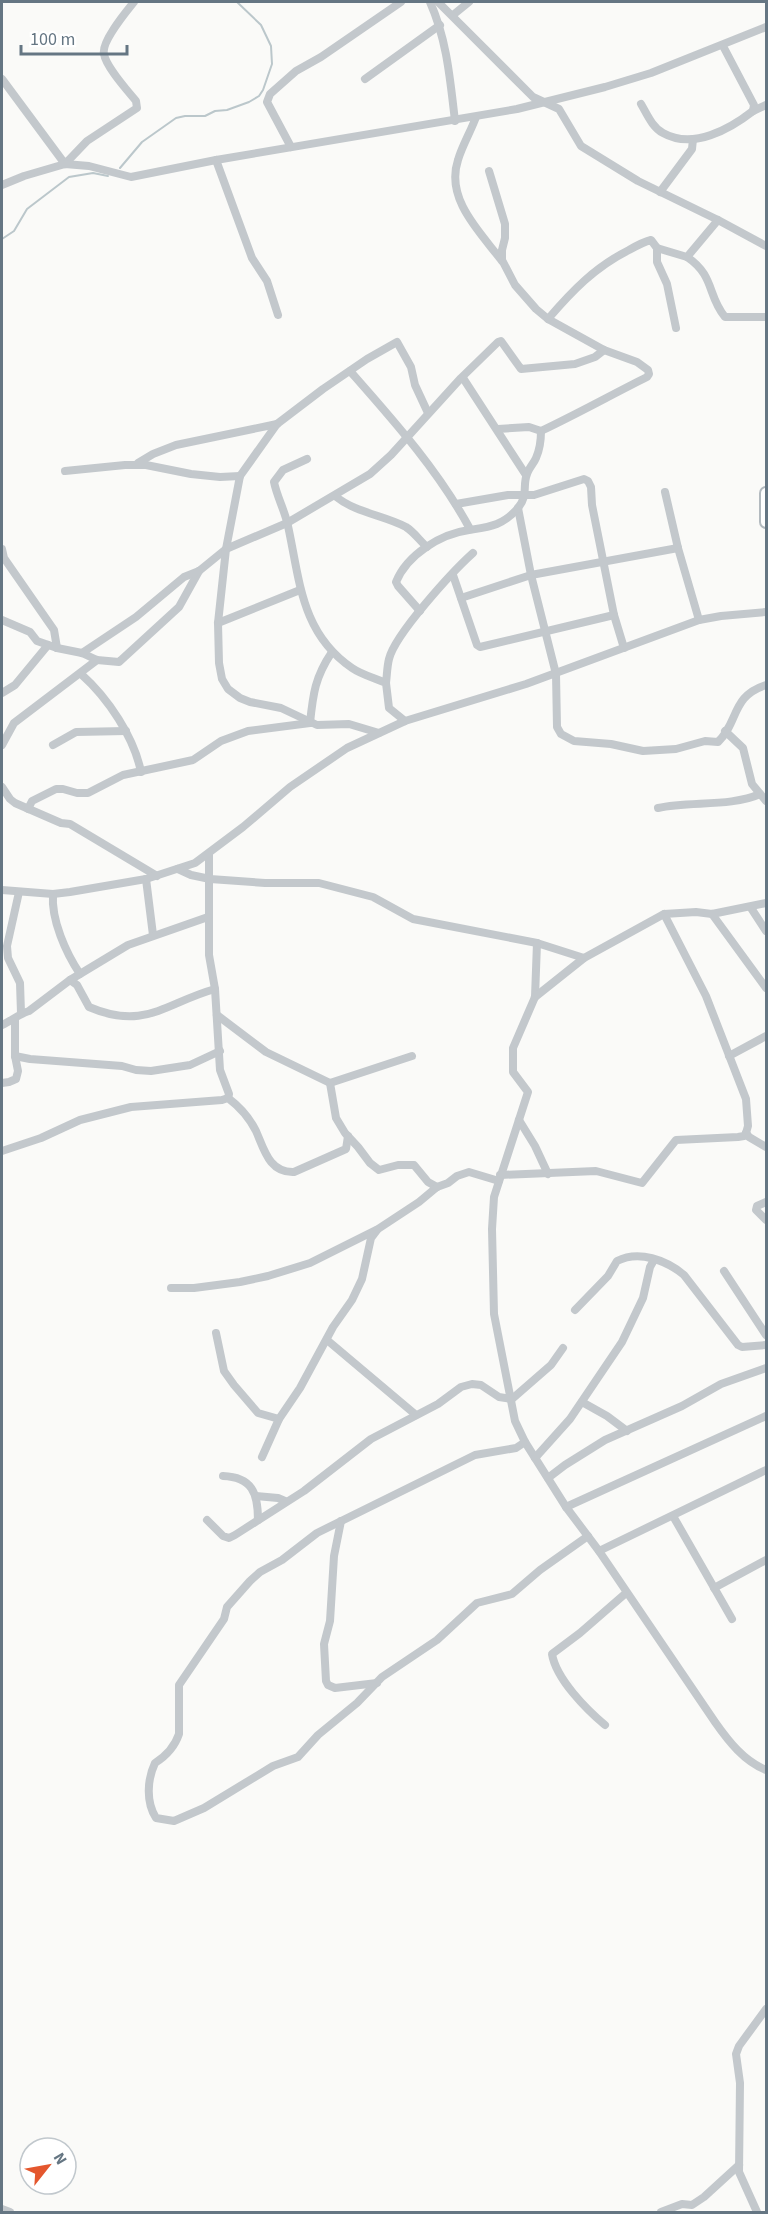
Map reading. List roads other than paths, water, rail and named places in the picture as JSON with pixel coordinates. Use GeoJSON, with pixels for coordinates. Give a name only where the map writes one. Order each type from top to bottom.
{"type":"FeatureCollection","features":[{"type":"Feature","properties":{"kind":"main road"},"geometry":{"type":"LineString","coordinates":[[766,493],[766,522]]}},
{"type":"Feature","properties":{"kind":"street"},"geometry":{"type":"LineString","coordinates":[[65,164],[87,141],[137,108],[136,101],[106,61],[103,53],[104,46],[120,19],[134,2]]}},
{"type":"Feature","properties":{"kind":"street"},"geometry":{"type":"LineString","coordinates":[[291,147],[267,102],[270,93],[296,71],[321,57],[401,2]]}},
{"type":"Feature","properties":{"kind":"street"},"geometry":{"type":"LineString","coordinates":[[430,2],[440,25],[448,58],[455,121]]}},
{"type":"Feature","properties":{"kind":"street"},"geometry":{"type":"LineString","coordinates":[[438,2],[528,93],[558,109],[581,146],[638,181],[766,246]]}},
{"type":"Feature","properties":{"kind":"street"},"geometry":{"type":"LineString","coordinates":[[453,15],[469,2]]}},
{"type":"Feature","properties":{"kind":"street"},"geometry":{"type":"LineString","coordinates":[[365,79],[440,25]]}},
{"type":"Feature","properties":{"kind":"street"},"geometry":{"type":"LineString","coordinates":[[2,185],[65,164],[89,166],[131,177],[216,160],[455,121],[546,103],[651,73],[766,27]]}},
{"type":"Feature","properties":{"kind":"street"},"geometry":{"type":"LineString","coordinates":[[723,45],[753,105],[753,111]]}},
{"type":"Feature","properties":{"kind":"street"},"geometry":{"type":"LineString","coordinates":[[2,79],[65,164]]}},
{"type":"Feature","properties":{"kind":"street"},"geometry":{"type":"LineString","coordinates":[[641,104],[653,125],[663,134],[693,139],[727,129],[766,105]]}},
{"type":"Feature","properties":{"kind":"street"},"geometry":{"type":"LineString","coordinates":[[476,117],[458,159],[454,180],[462,206],[508,270]]}},
{"type":"Feature","properties":{"kind":"street"},"geometry":{"type":"LineString","coordinates":[[660,192],[692,149],[693,139]]}},
{"type":"Feature","properties":{"kind":"street"},"geometry":{"type":"LineString","coordinates":[[216,160],[252,258],[267,280],[278,315]]}},
{"type":"Feature","properties":{"kind":"street"},"geometry":{"type":"LineString","coordinates":[[489,171],[505,224],[502,260],[515,285],[548,319],[604,350],[637,362],[648,370],[649,374],[592,407],[541,431],[529,427],[498,429]]}},
{"type":"Feature","properties":{"kind":"street"},"geometry":{"type":"LineString","coordinates":[[687,257],[718,220]]}},
{"type":"Feature","properties":{"kind":"street"},"geometry":{"type":"LineString","coordinates":[[548,319],[577,286],[610,259],[648,241],[654,242],[657,248],[657,262],[667,284],[676,328]]}},
{"type":"Feature","properties":{"kind":"street"},"geometry":{"type":"LineString","coordinates":[[657,248],[687,257],[702,268],[725,317],[766,317]]}},
{"type":"Feature","properties":{"kind":"street"},"geometry":{"type":"LineString","coordinates":[[82,653],[136,617],[184,577],[199,571],[226,549],[287,523],[370,474],[391,456],[407,435],[461,378],[464,378],[483,356],[501,341],[521,369],[575,364],[595,357],[604,350]]}},
{"type":"Feature","properties":{"kind":"street"},"geometry":{"type":"LineString","coordinates":[[380,733],[349,724],[317,725],[310,723],[281,708],[240,698],[228,689],[222,679],[219,663],[218,623],[226,549],[240,476],[277,424],[350,371],[397,342],[411,367],[415,385],[428,413]]}},
{"type":"Feature","properties":{"kind":"street"},"geometry":{"type":"LineString","coordinates":[[350,371],[407,435],[456,504],[470,530]]}},
{"type":"Feature","properties":{"kind":"street"},"geometry":{"type":"LineString","coordinates":[[420,610],[396,582],[405,567],[427,547],[445,538],[491,526],[510,516],[526,494],[526,475],[464,378]]}},
{"type":"Feature","properties":{"kind":"street"},"geometry":{"type":"LineString","coordinates":[[136,465],[153,454],[176,445],[277,424]]}},
{"type":"Feature","properties":{"kind":"street"},"geometry":{"type":"LineString","coordinates":[[526,475],[536,459],[541,431]]}},
{"type":"Feature","properties":{"kind":"street"},"geometry":{"type":"LineString","coordinates":[[307,459],[283,470],[274,482],[277,498],[287,523],[300,590],[308,615],[318,634],[332,652],[354,669],[386,683]]}},
{"type":"Feature","properties":{"kind":"street"},"geometry":{"type":"LineString","coordinates":[[65,471],[146,465],[191,474],[220,477],[240,476]]}},
{"type":"Feature","properties":{"kind":"street"},"geometry":{"type":"LineString","coordinates":[[456,504],[544,493],[584,479],[588,481],[591,487],[614,615],[624,648]]}},
{"type":"Feature","properties":{"kind":"street"},"geometry":{"type":"LineString","coordinates":[[665,492],[699,621]]}},
{"type":"Feature","properties":{"kind":"street"},"geometry":{"type":"LineString","coordinates":[[335,496],[344,504],[404,526],[427,547]]}},
{"type":"Feature","properties":{"kind":"street"},"geometry":{"type":"LineString","coordinates":[[518,508],[531,575],[556,674],[557,727],[561,734],[574,741],[611,744],[643,751],[687,747],[705,741],[718,742],[744,698],[766,685]]}},
{"type":"Feature","properties":{"kind":"street"},"geometry":{"type":"LineString","coordinates":[[461,598],[531,575],[678,548]]}},
{"type":"Feature","properties":{"kind":"street"},"geometry":{"type":"LineString","coordinates":[[2,549],[4,558],[54,630],[57,648]]}},
{"type":"Feature","properties":{"kind":"street"},"geometry":{"type":"LineString","coordinates":[[405,721],[389,708],[386,683],[389,659],[394,647],[420,610],[473,553]]}},
{"type":"Feature","properties":{"kind":"street"},"geometry":{"type":"LineString","coordinates":[[2,620],[30,632],[37,641],[48,645],[82,653],[97,660],[119,662],[179,607],[199,571]]}},
{"type":"Feature","properties":{"kind":"street"},"geometry":{"type":"LineString","coordinates":[[453,575],[477,645],[480,647],[614,615]]}},
{"type":"Feature","properties":{"kind":"street"},"geometry":{"type":"LineString","coordinates":[[218,623],[300,590]]}},
{"type":"Feature","properties":{"kind":"street"},"geometry":{"type":"LineString","coordinates":[[2,890],[53,894],[147,879],[195,863],[316,767],[346,748],[405,721],[556,674],[699,621],[721,616],[766,612]]}},
{"type":"Feature","properties":{"kind":"street"},"geometry":{"type":"LineString","coordinates":[[2,693],[21,678],[48,645]]}},
{"type":"Feature","properties":{"kind":"street"},"geometry":{"type":"LineString","coordinates":[[310,723],[312,695],[323,664],[332,652]]}},
{"type":"Feature","properties":{"kind":"street"},"geometry":{"type":"LineString","coordinates":[[2,745],[14,723],[97,660]]}},
{"type":"Feature","properties":{"kind":"street"},"geometry":{"type":"LineString","coordinates":[[81,674],[102,695],[126,731],[141,772]]}},
{"type":"Feature","properties":{"kind":"street"},"geometry":{"type":"LineString","coordinates":[[28,809],[36,798],[56,789],[71,789],[77,793],[88,793],[123,775],[193,760],[221,741],[248,730],[310,723]]}},
{"type":"Feature","properties":{"kind":"street"},"geometry":{"type":"LineString","coordinates":[[53,745],[76,732],[126,731]]}},
{"type":"Feature","properties":{"kind":"street"},"geometry":{"type":"LineString","coordinates":[[725,731],[742,748],[751,781],[766,801]]}},
{"type":"Feature","properties":{"kind":"street"},"geometry":{"type":"LineString","coordinates":[[2,787],[10,799],[61,823],[70,824],[157,876]]}},
{"type":"Feature","properties":{"kind":"street"},"geometry":{"type":"LineString","coordinates":[[658,808],[688,802],[741,800],[760,794]]}},
{"type":"Feature","properties":{"kind":"street"},"geometry":{"type":"LineString","coordinates":[[209,854],[209,955],[215,988],[220,1070],[229,1094],[228,1098]]}},
{"type":"Feature","properties":{"kind":"street"},"geometry":{"type":"LineString","coordinates":[[178,869],[191,875],[210,879],[265,884],[319,884],[373,897],[413,919],[537,943],[584,958]]}},
{"type":"Feature","properties":{"kind":"street"},"geometry":{"type":"LineString","coordinates":[[147,879],[153,936]]}},
{"type":"Feature","properties":{"kind":"street"},"geometry":{"type":"LineString","coordinates":[[2,1083],[16,1079],[18,1071],[15,1056],[20,983],[8,958],[7,946],[19,892]]}},
{"type":"Feature","properties":{"kind":"street"},"geometry":{"type":"LineString","coordinates":[[53,894],[54,909],[64,943],[80,974]]}},
{"type":"Feature","properties":{"kind":"street"},"geometry":{"type":"LineString","coordinates":[[535,997],[584,958],[664,914],[696,912],[712,914],[751,908],[766,903]]}},
{"type":"Feature","properties":{"kind":"street"},"geometry":{"type":"LineString","coordinates":[[751,908],[766,931]]}},
{"type":"Feature","properties":{"kind":"street"},"geometry":{"type":"LineString","coordinates":[[171,1288],[194,1288],[268,1276],[310,1263],[378,1229],[437,1187],[469,1172],[499,1178],[596,1171],[642,1183],[676,1140],[744,1136],[748,1126],[746,1099],[706,996],[664,914]]}},
{"type":"Feature","properties":{"kind":"street"},"geometry":{"type":"LineString","coordinates":[[712,914],[766,988]]}},
{"type":"Feature","properties":{"kind":"street"},"geometry":{"type":"LineString","coordinates":[[2,1025],[29,1011],[70,980],[128,945],[208,917]]}},
{"type":"Feature","properties":{"kind":"street"},"geometry":{"type":"LineString","coordinates":[[2,934],[11,929]]}},
{"type":"Feature","properties":{"kind":"street"},"geometry":{"type":"LineString","coordinates":[[537,943],[535,997],[513,1048],[513,1072],[528,1092],[494,1197],[492,1229],[494,1314],[515,1421],[525,1442],[566,1506],[727,1738],[752,1764],[766,1770]]}},
{"type":"Feature","properties":{"kind":"street"},"geometry":{"type":"LineString","coordinates":[[70,980],[77,985],[89,1007],[126,1018],[160,1011],[215,988]]}},
{"type":"Feature","properties":{"kind":"street"},"geometry":{"type":"LineString","coordinates":[[217,1015],[266,1052],[325,1082],[330,1083],[376,1070],[412,1056]]}},
{"type":"Feature","properties":{"kind":"street"},"geometry":{"type":"LineString","coordinates":[[729,1056],[766,1036]]}},
{"type":"Feature","properties":{"kind":"street"},"geometry":{"type":"LineString","coordinates":[[15,1056],[151,1071],[190,1065],[220,1051]]}},
{"type":"Feature","properties":{"kind":"street"},"geometry":{"type":"LineString","coordinates":[[330,1083],[336,1118],[370,1163],[379,1170],[399,1165],[414,1165],[429,1182],[437,1187]]}},
{"type":"Feature","properties":{"kind":"street"},"geometry":{"type":"LineString","coordinates":[[228,1098],[243,1110],[271,1163],[285,1173],[294,1172],[346,1149],[348,1136]]}},
{"type":"Feature","properties":{"kind":"street"},"geometry":{"type":"LineString","coordinates":[[2,1151],[41,1138],[80,1120],[131,1107],[228,1098]]}},
{"type":"Feature","properties":{"kind":"street"},"geometry":{"type":"LineString","coordinates":[[519,1120],[548,1174]]}},
{"type":"Feature","properties":{"kind":"street"},"geometry":{"type":"LineString","coordinates":[[746,1133],[766,1147]]}},
{"type":"Feature","properties":{"kind":"street"},"geometry":{"type":"LineString","coordinates":[[766,1202],[757,1206],[756,1210],[766,1220]]}},
{"type":"Feature","properties":{"kind":"street"},"geometry":{"type":"LineString","coordinates":[[262,1457],[279,1419],[300,1388],[333,1327],[347,1309],[362,1279],[371,1238],[378,1229]]}},
{"type":"Feature","properties":{"kind":"street"},"geometry":{"type":"LineString","coordinates":[[575,1310],[608,1276],[617,1261],[641,1256],[675,1267],[684,1275],[738,1345],[742,1347],[766,1345]]}},
{"type":"Feature","properties":{"kind":"street"},"geometry":{"type":"LineString","coordinates":[[535,1458],[570,1419],[622,1342],[643,1298],[650,1267],[654,1260]]}},
{"type":"Feature","properties":{"kind":"street"},"geometry":{"type":"LineString","coordinates":[[724,1271],[766,1335]]}},
{"type":"Feature","properties":{"kind":"street"},"geometry":{"type":"LineString","coordinates":[[216,1333],[225,1371],[234,1385],[258,1413],[279,1419]]}},
{"type":"Feature","properties":{"kind":"street"},"geometry":{"type":"LineString","coordinates":[[327,1340],[417,1415]]}},
{"type":"Feature","properties":{"kind":"street"},"geometry":{"type":"LineString","coordinates":[[207,1520],[223,1536],[229,1538],[304,1491],[370,1439],[438,1404],[461,1387],[472,1384],[487,1388],[499,1397],[512,1399],[551,1365],[563,1348]]}},
{"type":"Feature","properties":{"kind":"street"},"geometry":{"type":"LineString","coordinates":[[548,1478],[582,1454],[627,1431],[682,1406],[721,1384],[766,1368]]}},
{"type":"Feature","properties":{"kind":"street"},"geometry":{"type":"LineString","coordinates":[[582,1402],[627,1431]]}},
{"type":"Feature","properties":{"kind":"street"},"geometry":{"type":"LineString","coordinates":[[566,1506],[766,1416]]}},
{"type":"Feature","properties":{"kind":"street"},"geometry":{"type":"LineString","coordinates":[[525,1442],[516,1448],[475,1455],[317,1533],[282,1560],[260,1572],[227,1607],[224,1619],[211,1641],[179,1685],[179,1734],[165,1757],[153,1767],[148,1800],[150,1809],[156,1818],[174,1821],[204,1808],[273,1766],[298,1757],[318,1735],[382,1677],[437,1641],[477,1603],[512,1594],[540,1570],[588,1536]]}},
{"type":"Feature","properties":{"kind":"street"},"geometry":{"type":"LineString","coordinates":[[599,1551],[766,1470]]}},
{"type":"Feature","properties":{"kind":"street"},"geometry":{"type":"LineString","coordinates":[[223,1476],[245,1480],[256,1496],[258,1520]]}},
{"type":"Feature","properties":{"kind":"street"},"geometry":{"type":"LineString","coordinates":[[256,1496],[285,1501]]}},
{"type":"Feature","properties":{"kind":"street"},"geometry":{"type":"LineString","coordinates":[[673,1516],[732,1619]]}},
{"type":"Feature","properties":{"kind":"street"},"geometry":{"type":"LineString","coordinates":[[341,1521],[334,1556],[330,1621],[324,1644],[326,1681],[328,1685],[335,1688],[377,1683]]}},
{"type":"Feature","properties":{"kind":"street"},"geometry":{"type":"LineString","coordinates":[[714,1588],[766,1560]]}},
{"type":"Feature","properties":{"kind":"street"},"geometry":{"type":"LineString","coordinates":[[606,1725],[585,1709],[552,1660],[552,1654],[626,1593]]}},
{"type":"Feature","properties":{"kind":"street"},"geometry":{"type":"LineString","coordinates":[[757,2212],[741,2180],[739,2164],[740,2083],[736,2054],[739,2046],[766,2009]]}},
{"type":"Feature","properties":{"kind":"street"},"geometry":{"type":"LineString","coordinates":[[661,2212],[682,2204],[694,2209],[739,2164]]}},
{"type":"Feature","properties":{"kind":"street"},"geometry":{"type":"LineString","coordinates":[[2,2209],[10,2212]]}},
{"type":"Feature","properties":{"kind":"waterway"},"geometry":{"type":"LineString","coordinates":[[120,168],[142,142],[176,118],[205,116],[249,102],[259,96],[272,64],[271,46],[261,25],[237,2]]}},
{"type":"Feature","properties":{"kind":"waterway"},"geometry":{"type":"LineString","coordinates":[[2,239],[14,231],[27,209],[69,177],[93,173],[108,176]]}}]}
